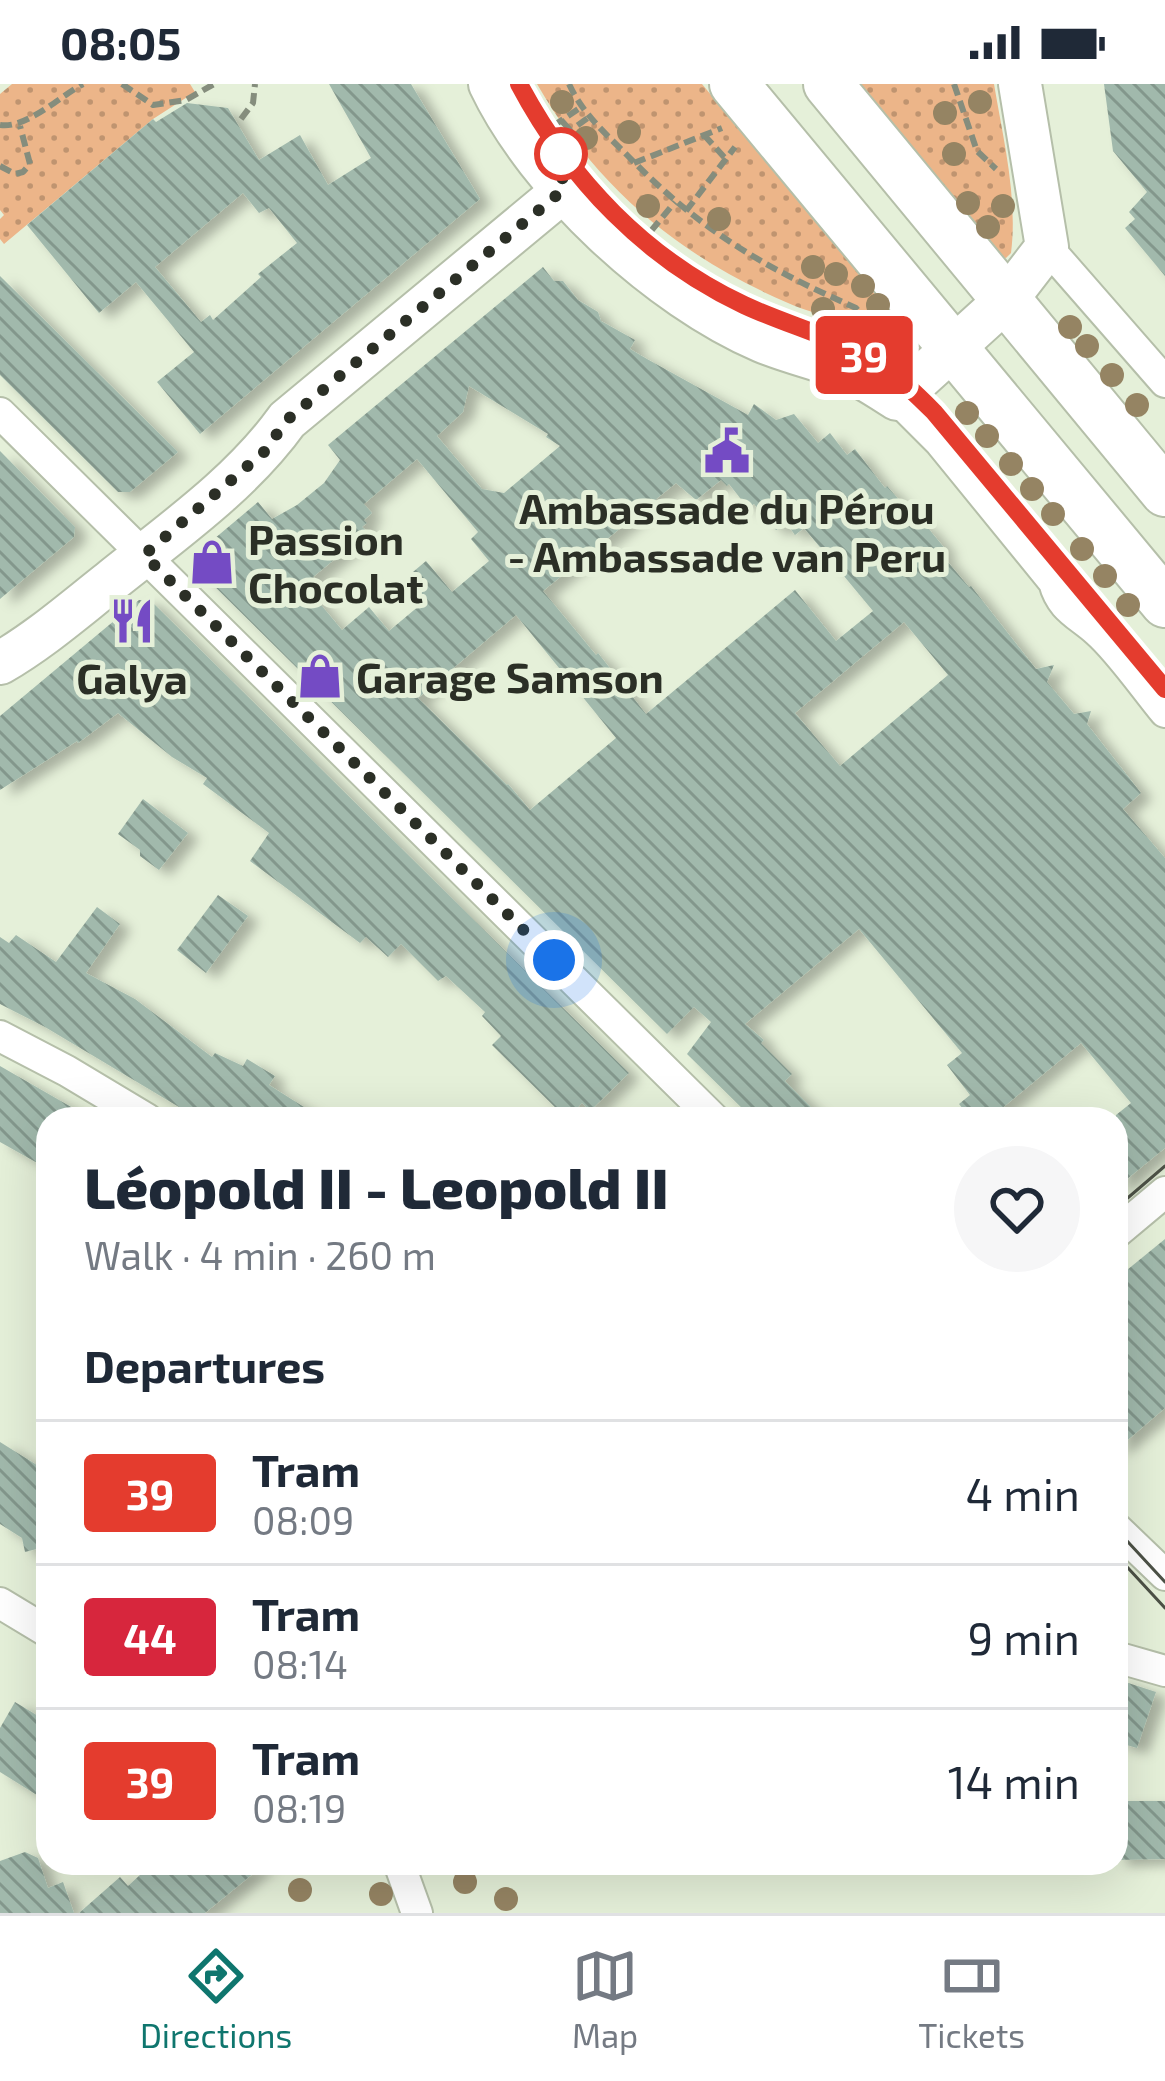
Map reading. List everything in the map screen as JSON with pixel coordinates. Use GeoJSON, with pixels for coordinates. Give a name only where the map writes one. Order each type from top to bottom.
{"type":"FeatureCollection","features":[{"type":"Feature","properties":{"kind":"main road"},"geometry":{"type":"LineString","coordinates":[[828,84],[1165,492]]}},
{"type":"Feature","properties":{"kind":"main road"},"geometry":{"type":"LineString","coordinates":[[731,105],[953,348],[1165,603]]}},
{"type":"Feature","properties":{"kind":"street"},"geometry":{"type":"LineString","coordinates":[[490,84],[563,190],[669,289],[763,341],[854,372],[897,399],[940,442],[1054,582],[1057,594],[1077,618],[1097,631],[1165,712]]}},
{"type":"Feature","properties":{"kind":"street"},"geometry":{"type":"LineString","coordinates":[[1019,84],[1047,247],[1165,382]]}},
{"type":"Feature","properties":{"kind":"street"},"geometry":{"type":"LineString","coordinates":[[0,650],[20,626],[264,452],[287,420],[563,190]]}},
{"type":"Feature","properties":{"kind":"street"},"geometry":{"type":"LineString","coordinates":[[897,399],[1007,299],[1047,247]]}},
{"type":"Feature","properties":{"kind":"street"},"geometry":{"type":"LineString","coordinates":[[0,413],[702,1107]]}},
{"type":"Feature","properties":{"kind":"street"},"geometry":{"type":"LineString","coordinates":[[0,663],[34,644],[134,546]]}},
{"type":"Feature","properties":{"kind":"street"},"geometry":{"type":"LineString","coordinates":[[0,1036],[127,1107]]}},
{"type":"Feature","properties":{"kind":"street"},"geometry":{"type":"LineString","coordinates":[[1128,1223],[1165,1192]]}},
{"type":"Feature","properties":{"kind":"street"},"geometry":{"type":"LineString","coordinates":[[1128,1540],[1165,1575]]}},
{"type":"Feature","properties":{"kind":"street"},"geometry":{"type":"LineString","coordinates":[[0,1603],[36,1626]]}},
{"type":"Feature","properties":{"kind":"street"},"geometry":{"type":"LineString","coordinates":[[1128,1660],[1165,1671]]}},
{"type":"Feature","properties":{"kind":"street"},"geometry":{"type":"LineString","coordinates":[[404,1875],[416,1913]]}},
{"type":"Feature","properties":{"kind":"path"},"geometry":{"type":"LineString","coordinates":[[1,127],[19,125],[83,84]]}},
{"type":"Feature","properties":{"kind":"path"},"geometry":{"type":"LineString","coordinates":[[122,84],[153,105],[186,100],[214,84]]}},
{"type":"Feature","properties":{"kind":"path"},"geometry":{"type":"LineString","coordinates":[[241,119],[254,104],[255,84]]}},
{"type":"Feature","properties":{"kind":"path"},"geometry":{"type":"LineString","coordinates":[[569,84],[580,108],[675,202],[722,239],[772,269],[856,308],[866,331]]}},
{"type":"Feature","properties":{"kind":"path"},"geometry":{"type":"LineString","coordinates":[[634,163],[704,135],[731,105]]}},
{"type":"Feature","properties":{"kind":"path"},"geometry":{"type":"LineString","coordinates":[[561,120],[578,139]]}},
{"type":"Feature","properties":{"kind":"path"},"geometry":{"type":"LineString","coordinates":[[0,166],[15,174],[30,164],[19,125]]}},
{"type":"Feature","properties":{"kind":"path"},"geometry":{"type":"LineString","coordinates":[[704,135],[725,158]]}},
{"type":"Feature","properties":{"kind":"path"},"geometry":{"type":"LineString","coordinates":[[686,211],[746,136]]}},
{"type":"Feature","properties":{"kind":"shaded area"},"geometry":{"type":"Polygon","coordinates":[[[12,84],[190,84],[195,92],[153,119],[4,244],[0,239],[4,215],[0,210],[0,94],[12,84]]]}},
{"type":"Feature","properties":{"kind":"shaded area"},"geometry":{"type":"Polygon","coordinates":[[[537,84],[702,84],[908,336],[898,350],[855,326],[796,306],[711,264],[614,187],[537,84]]]}},
{"type":"Feature","properties":{"kind":"shaded area"},"geometry":{"type":"Polygon","coordinates":[[[856,84],[994,84],[1013,211],[1011,253],[1006,258],[997,256],[856,84]]]}},
{"type":"Feature","properties":{"kind":"building"},"geometry":{"type":"Polygon","coordinates":[[[329,84],[411,84],[480,199],[200,434],[157,382],[194,352],[136,282],[99,313],[27,225],[153,119],[156,122],[187,103],[228,108],[259,160],[300,135],[328,185],[371,158],[329,84]],[[243,193],[155,267],[201,322],[210,315],[213,320],[297,243],[269,208],[259,213],[243,193]]]}},
{"type":"Feature","properties":{"kind":"building"},"geometry":{"type":"Polygon","coordinates":[[[1104,84],[1165,84],[1165,276],[1125,228],[1135,219],[1129,212],[1147,192],[1113,151],[1104,84]]]}},
{"type":"Feature","properties":{"kind":"building"},"geometry":{"type":"Polygon","coordinates":[[[543,267],[554,281],[563,281],[578,300],[598,312],[601,321],[635,340],[630,349],[647,359],[748,415],[754,404],[776,420],[794,414],[818,443],[830,433],[847,455],[855,449],[885,488],[924,523],[946,550],[941,554],[1036,669],[1054,665],[1047,682],[1074,714],[1091,711],[1087,724],[1141,793],[1123,809],[1165,858],[1165,1148],[1128,1178],[1126,1107],[1131,1103],[1081,1043],[1004,1107],[961,1107],[959,1104],[970,1095],[947,1065],[962,1053],[859,929],[745,1024],[792,1074],[785,1081],[811,1107],[741,1107],[687,1054],[711,1022],[694,1007],[667,1034],[194,566],[195,555],[258,502],[272,519],[324,483],[340,460],[328,445],[543,267]],[[469,386],[463,412],[437,436],[482,489],[504,493],[560,446],[469,386]],[[417,459],[364,504],[372,513],[362,527],[368,532],[306,587],[342,630],[369,607],[389,631],[426,600],[407,577],[426,561],[452,592],[489,561],[471,539],[478,532],[417,459]],[[721,480],[696,500],[676,483],[543,591],[646,714],[795,590],[836,641],[873,611],[804,528],[795,535],[787,524],[776,530],[754,504],[748,508],[721,480]],[[516,615],[418,698],[530,810],[616,738],[516,615]],[[904,622],[795,713],[840,766],[948,675],[904,622]]]}},
{"type":"Feature","properties":{"kind":"building"},"geometry":{"type":"Polygon","coordinates":[[[0,276],[178,452],[130,492],[118,492],[0,375],[0,276]]]}},
{"type":"Feature","properties":{"kind":"building"},"geometry":{"type":"Polygon","coordinates":[[[0,451],[75,527],[74,537],[0,599],[0,451]]]}},
{"type":"Feature","properties":{"kind":"building"},"geometry":{"type":"Polygon","coordinates":[[[139,600],[150,600],[629,1073],[594,1107],[582,1103],[555,1107],[492,1045],[501,1036],[482,1016],[485,1012],[446,976],[438,981],[401,944],[388,957],[366,937],[360,943],[250,861],[269,833],[203,784],[207,778],[172,757],[118,713],[0,790],[0,716],[139,600]]]}},
{"type":"Feature","properties":{"kind":"building"},"geometry":{"type":"Polygon","coordinates":[[[143,799],[188,833],[159,870],[118,834],[143,799]]]}},
{"type":"Feature","properties":{"kind":"building"},"geometry":{"type":"Polygon","coordinates":[[[218,895],[248,916],[206,973],[177,950],[218,895]]]}},
{"type":"Feature","properties":{"kind":"building"},"geometry":{"type":"Polygon","coordinates":[[[97,907],[120,924],[86,973],[135,999],[212,1057],[215,1053],[243,1066],[247,1059],[275,1076],[269,1085],[304,1107],[179,1107],[0,1004],[0,937],[9,943],[16,935],[56,962],[97,907]]]}},
{"type":"Feature","properties":{"kind":"building"},"geometry":{"type":"Polygon","coordinates":[[[0,1066],[71,1107],[36,1107],[36,1162],[0,1142],[0,1066]]]}},
{"type":"Feature","properties":{"kind":"building"},"geometry":{"type":"Polygon","coordinates":[[[1165,1239],[1165,1408],[1128,1440],[1128,1269],[1165,1239]]]}},
{"type":"Feature","properties":{"kind":"building"},"geometry":{"type":"Polygon","coordinates":[[[0,1442],[36,1464],[36,1549],[25,1552],[22,1538],[0,1524],[0,1442]]]}},
{"type":"Feature","properties":{"kind":"building"},"geometry":{"type":"Polygon","coordinates":[[[1128,1683],[1156,1692],[1137,1748],[1128,1745],[1128,1683]]]}},
{"type":"Feature","properties":{"kind":"building"},"geometry":{"type":"Polygon","coordinates":[[[15,1702],[36,1715],[36,1794],[0,1772],[0,1728],[15,1702]]]}},
{"type":"Feature","properties":{"kind":"building"},"geometry":{"type":"Polygon","coordinates":[[[1128,1801],[1165,1801],[1165,1859],[1128,1860],[1128,1801]]]}},
{"type":"Feature","properties":{"kind":"building"},"geometry":{"type":"Polygon","coordinates":[[[25,1852],[36,1857],[36,1875],[44,1875],[48,1888],[63,1882],[74,1913],[0,1913],[0,1861],[25,1852]]]}},
{"type":"Feature","properties":{"kind":"building"},"geometry":{"type":"Polygon","coordinates":[[[140,1875],[251,1875],[205,1913],[79,1913],[120,1877],[128,1886],[140,1875]]]}},
{"type":"Feature","properties":{"kind":"tram line"},"geometry":{"type":"LineString","coordinates":[[519,84],[586,184],[674,265],[744,305],[854,349],[911,390],[1165,689]]}},
{"type":"Feature","properties":{"kind":"tram line","name":"39"},"geometry":{"type":"LineString","coordinates":[[519,84],[565,158],[617,219],[642,240],[718,292],[864,356],[909,388],[1165,689]]}},
{"type":"Feature","properties":{"kind":"tram line"},"geometry":{"type":"LineString","coordinates":[[1128,1198],[1165,1166]]}},
{"type":"Feature","properties":{"kind":"tram line"},"geometry":{"type":"LineString","coordinates":[[1128,1542],[1165,1582]]}},
{"type":"Feature","properties":{"kind":"tram line"},"geometry":{"type":"LineString","coordinates":[[1128,1568],[1165,1608]]}},
{"type":"Feature","properties":{"kind":"place","name":"Ambassade du Pérou - Ambassade van Peru"},"geometry":{"type":"Point","coordinates":[727,451]}},
{"type":"Feature","properties":{"kind":"place","name":"Passion Chocolat"},"geometry":{"type":"Point","coordinates":[212,562]}},
{"type":"Feature","properties":{"kind":"place","name":"Galya"},"geometry":{"type":"Point","coordinates":[132,621]}},
{"type":"Feature","properties":{"kind":"place","name":"Garage Samson"},"geometry":{"type":"Point","coordinates":[320,676]}},
{"type":"Feature","properties":{"kind":"route"},"geometry":{"type":"LineString","coordinates":[[554,960],[144,555],[264,452],[287,420],[563,190],[561,154]]}}]}
